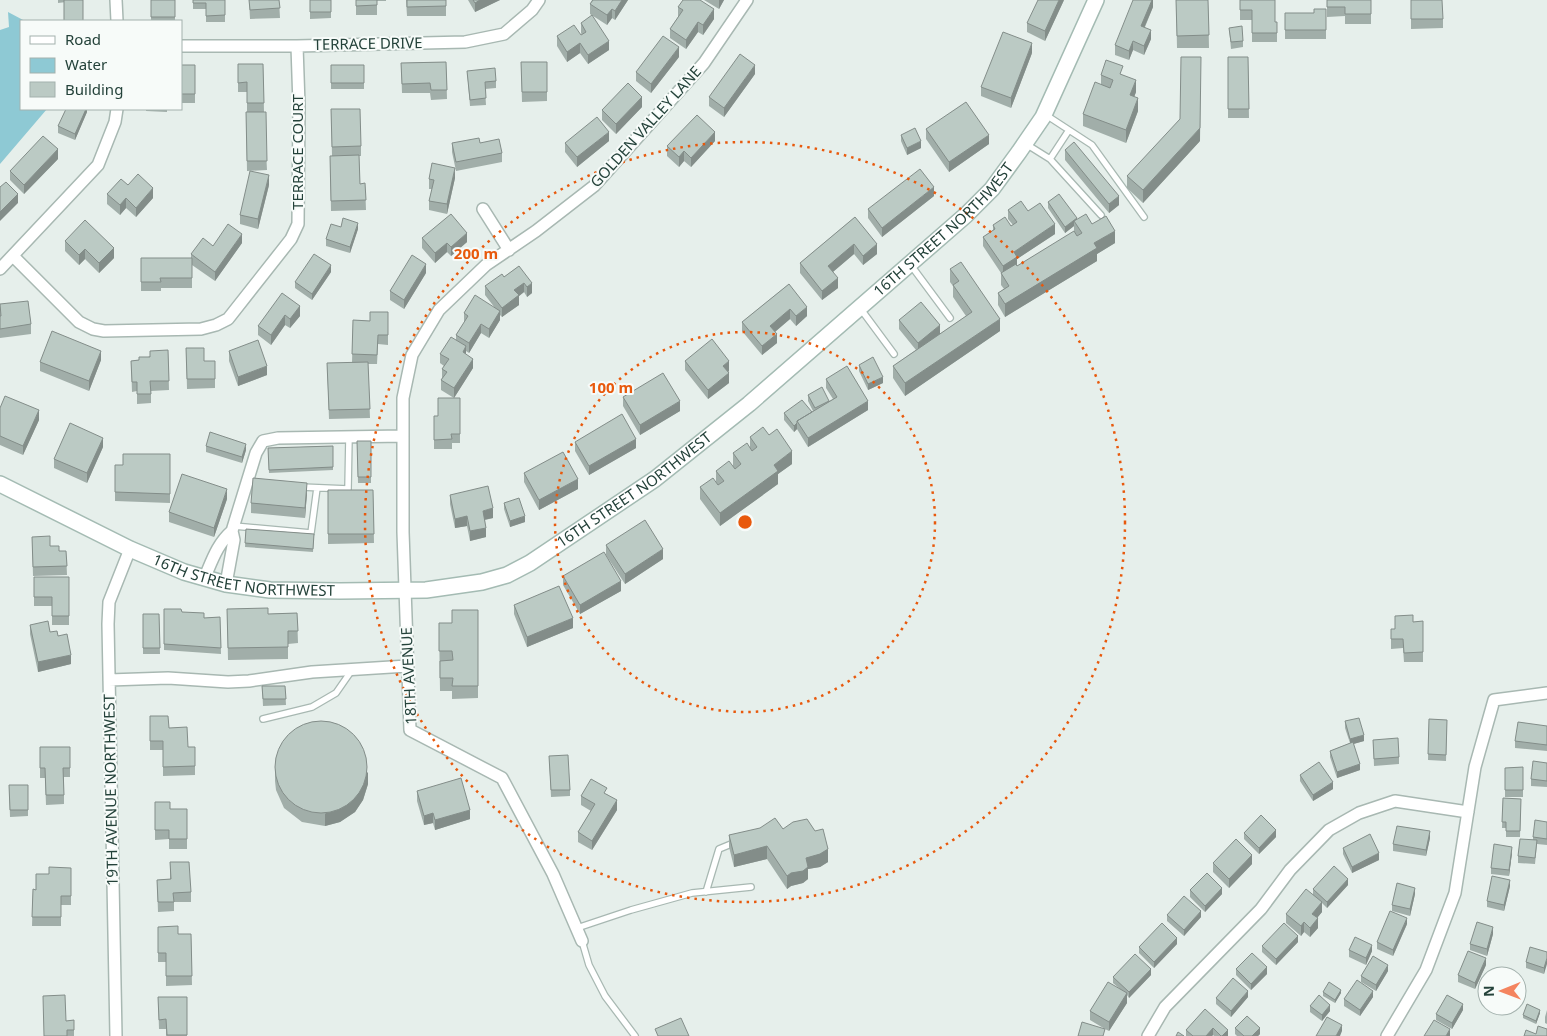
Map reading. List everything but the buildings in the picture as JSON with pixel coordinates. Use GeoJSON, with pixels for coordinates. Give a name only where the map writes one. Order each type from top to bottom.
{"type":"FeatureCollection","features":[{"type":"Feature","properties":{"kind":"street"},"geometry":{"type":"LineString","coordinates":[[116,0],[117,20]]}},
{"type":"Feature","properties":{"kind":"street","name":"TERRACE DRIVE"},"geometry":{"type":"LineString","coordinates":[[182,46],[297,46],[465,42],[504,34],[532,10],[539,0]]}},
{"type":"Feature","properties":{"kind":"street","name":"GOLDEN VALLEY LANE"},"geometry":{"type":"LineString","coordinates":[[404,398],[412,356],[439,310],[486,265],[536,231],[594,186],[704,62],[746,0]]}},
{"type":"Feature","properties":{"kind":"street","name":"16TH STREET NORTHWEST"},"geometry":{"type":"LineString","coordinates":[[0,484],[130,549],[184,572],[226,584],[270,590],[426,590],[482,582],[506,575],[530,563],[655,479],[749,404],[966,215],[992,189],[1044,114],[1096,0]]}},
{"type":"Feature","properties":{"kind":"street","name":"TERRACE COURT"},"geometry":{"type":"LineString","coordinates":[[13,256],[79,322],[92,329],[200,329],[216,326],[228,319],[291,239],[298,224],[299,105],[297,46]]}},
{"type":"Feature","properties":{"kind":"street"},"geometry":{"type":"LineString","coordinates":[[0,269],[98,165],[118,110]]}},
{"type":"Feature","properties":{"kind":"street"},"geometry":{"type":"LineString","coordinates":[[483,209],[509,250]]}},
{"type":"Feature","properties":{"kind":"street","name":"18TH AVENUE"},"geometry":{"type":"LineString","coordinates":[[404,398],[404,590],[410,730],[502,778],[553,874],[582,941]]}},
{"type":"Feature","properties":{"kind":"street"},"geometry":{"type":"LineString","coordinates":[[204,578],[216,550],[233,528],[250,484],[256,453],[263,441],[278,438],[403,436]]}},
{"type":"Feature","properties":{"kind":"street"},"geometry":{"type":"LineString","coordinates":[[226,584],[234,540],[233,528]]}},
{"type":"Feature","properties":{"kind":"street","name":"19TH AVENUE NORTHWEST"},"geometry":{"type":"LineString","coordinates":[[116,1036],[109,602],[130,549]]}},
{"type":"Feature","properties":{"kind":"street"},"geometry":{"type":"LineString","coordinates":[[109,680],[168,678],[228,682],[312,672],[407,666]]}},
{"type":"Feature","properties":{"kind":"street"},"geometry":{"type":"LineString","coordinates":[[1387,1036],[1426,970],[1455,893],[1475,767],[1494,700],[1547,693]]}},
{"type":"Feature","properties":{"kind":"street"},"geometry":{"type":"LineString","coordinates":[[1148,1036],[1165,1007],[1261,909],[1290,870],[1329,830],[1359,813],[1395,801],[1468,812]]}},
{"type":"Feature","properties":{"kind":"lane"},"geometry":{"type":"LineString","coordinates":[[1044,114],[1092,145],[1144,217]]}},
{"type":"Feature","properties":{"kind":"lane"},"geometry":{"type":"LineString","coordinates":[[1050,159],[1069,130]]}},
{"type":"Feature","properties":{"kind":"lane"},"geometry":{"type":"LineString","coordinates":[[1025,144],[1050,159],[1101,215]]}},
{"type":"Feature","properties":{"kind":"lane"},"geometry":{"type":"LineString","coordinates":[[910,264],[950,318]]}},
{"type":"Feature","properties":{"kind":"lane"},"geometry":{"type":"LineString","coordinates":[[860,308],[894,354]]}},
{"type":"Feature","properties":{"kind":"lane"},"geometry":{"type":"LineString","coordinates":[[290,487],[348,488],[349,437]]}},
{"type":"Feature","properties":{"kind":"lane"},"geometry":{"type":"LineString","coordinates":[[233,528],[311,533],[316,488]]}},
{"type":"Feature","properties":{"kind":"lane"},"geometry":{"type":"LineString","coordinates":[[263,719],[312,707],[336,694],[352,670]]}},
{"type":"Feature","properties":{"kind":"lane"},"geometry":{"type":"LineString","coordinates":[[706,892],[720,849],[744,838]]}},
{"type":"Feature","properties":{"kind":"lane"},"geometry":{"type":"LineString","coordinates":[[576,928],[692,893],[751,887]]}},
{"type":"Feature","properties":{"kind":"lane"},"geometry":{"type":"LineString","coordinates":[[582,941],[589,966],[605,996],[635,1036]]}},
{"type":"Feature","properties":{"kind":"water"},"geometry":{"type":"Polygon","coordinates":[[[8,12],[23,20],[20,20],[20,110],[46,110],[0,164],[0,30],[9,27],[8,12]]]}}]}
